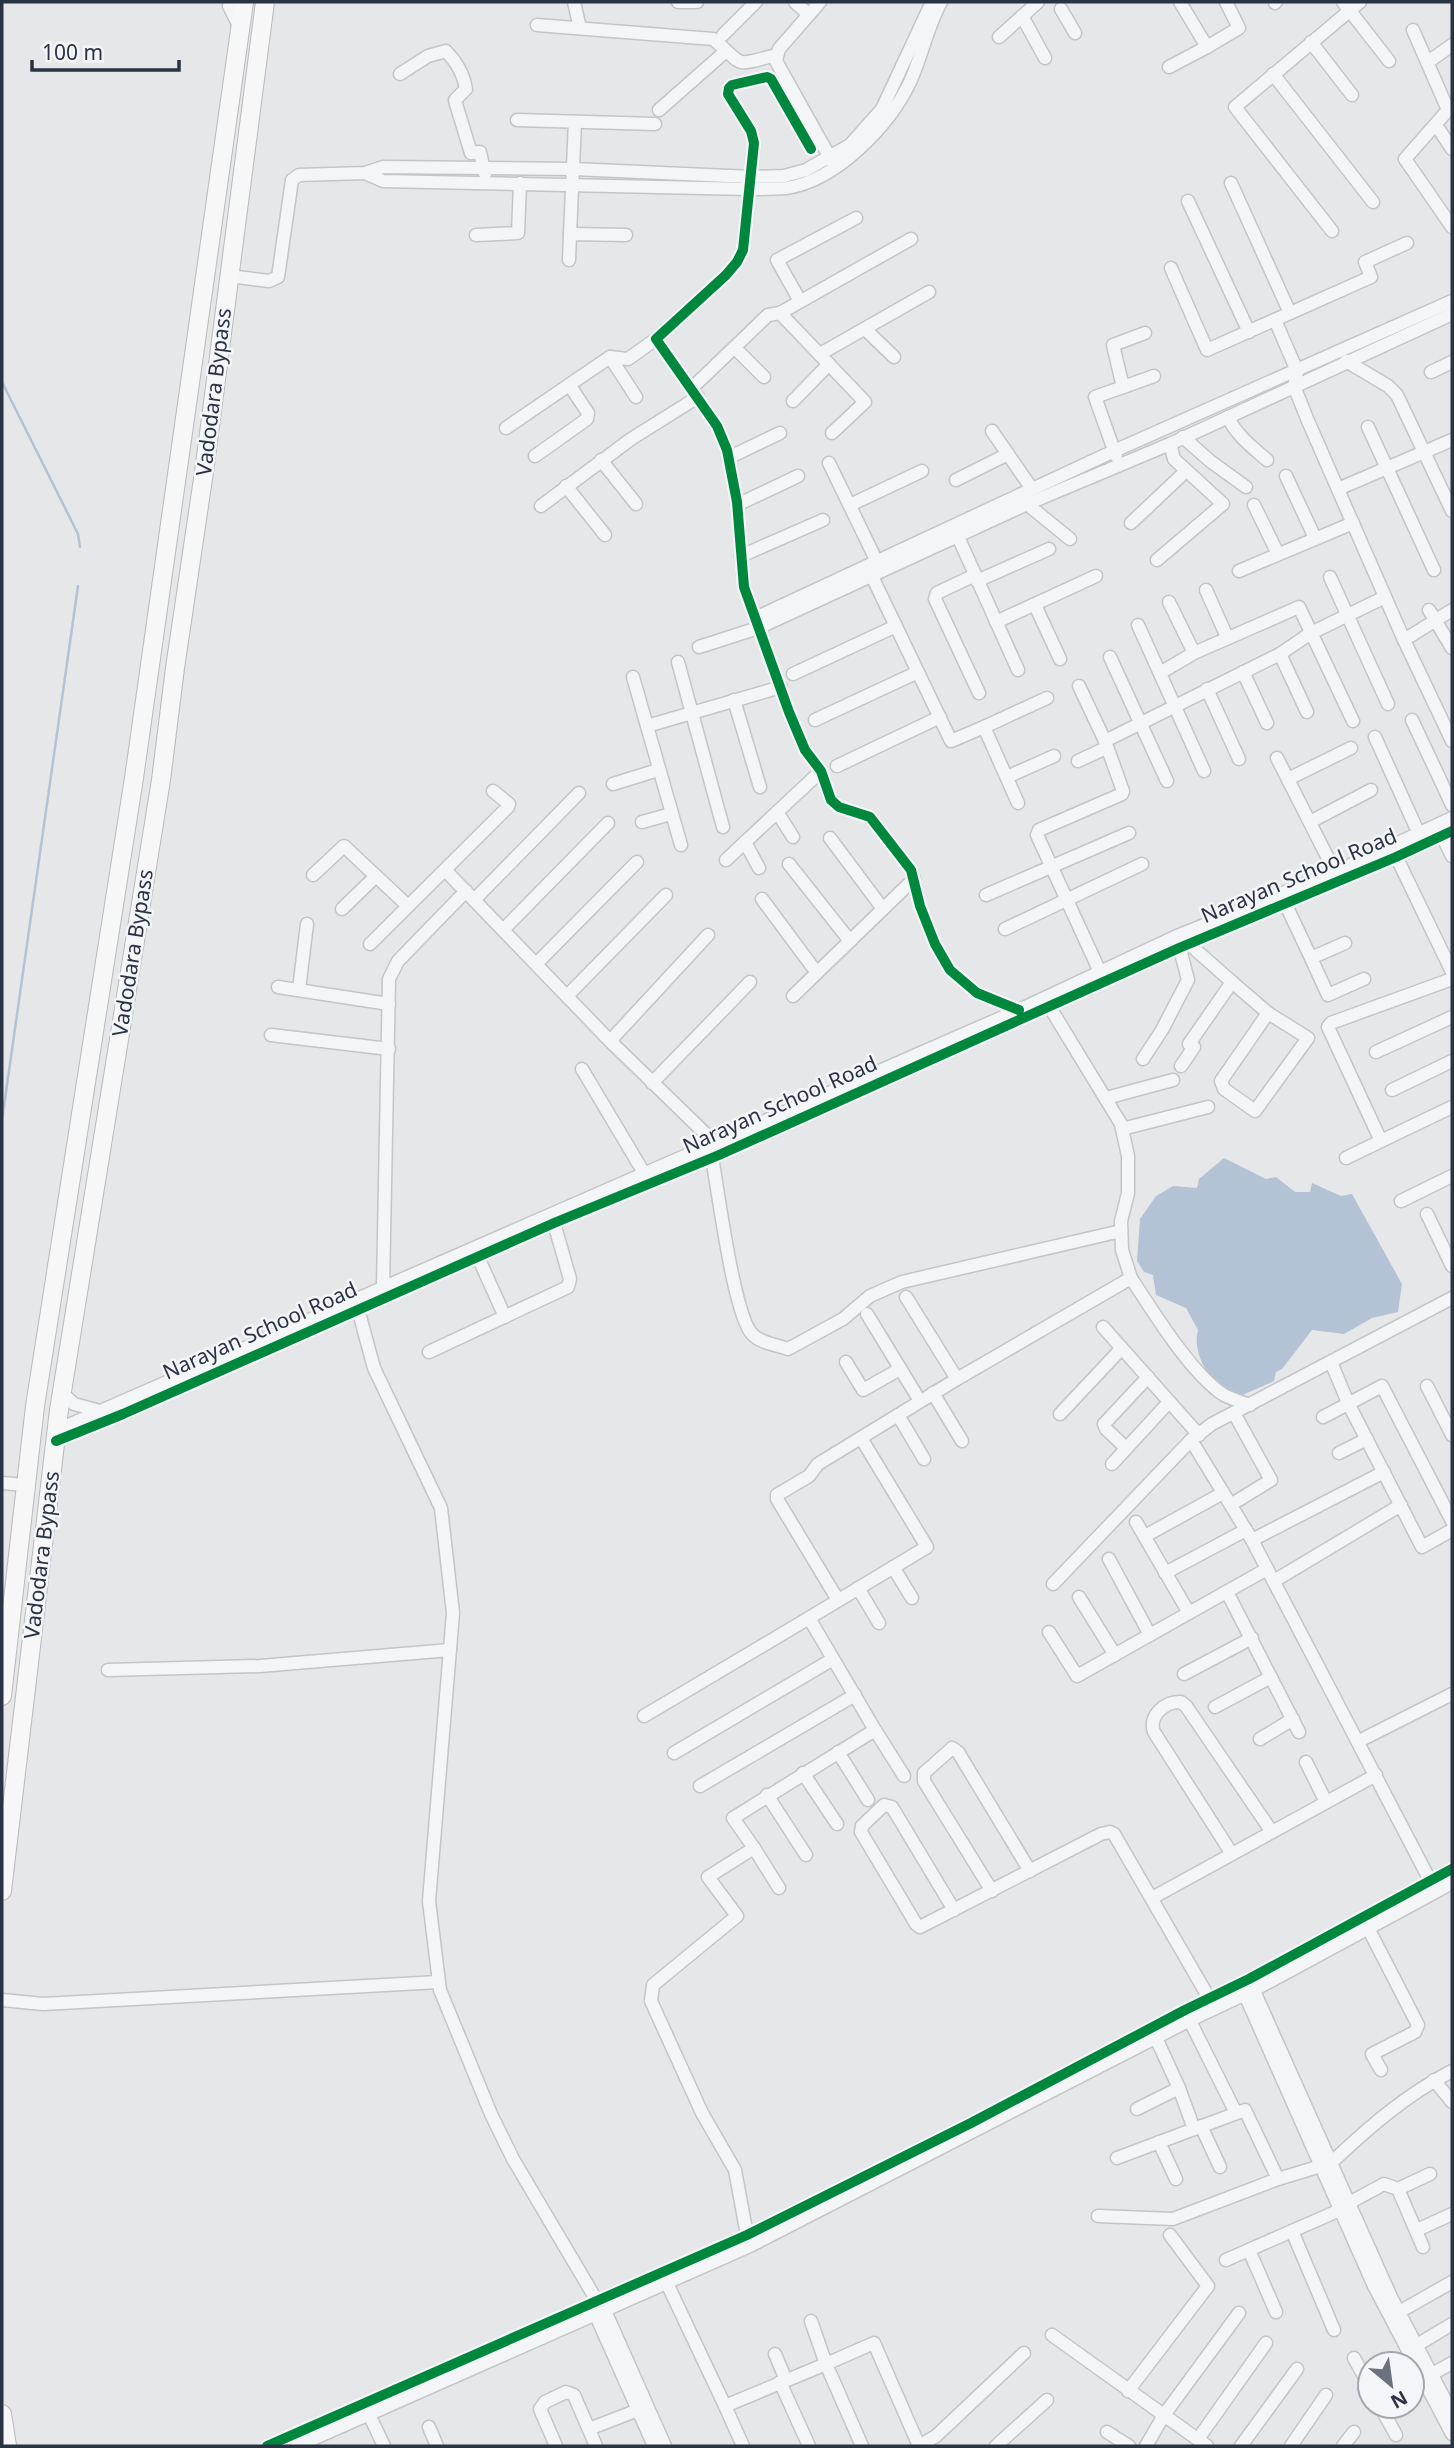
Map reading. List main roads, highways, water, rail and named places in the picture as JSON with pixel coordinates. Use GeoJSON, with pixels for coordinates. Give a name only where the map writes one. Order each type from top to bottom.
{"type":"FeatureCollection","features":[{"type":"Feature","properties":{"kind":"highway","name":"Vadodara Bypass"},"geometry":{"type":"LineString","coordinates":[[2,1696],[35,1406],[140,738],[244,2]]}},
{"type":"Feature","properties":{"kind":"highway","name":"Vadodara Bypass"},"geometry":{"type":"LineString","coordinates":[[2,1891],[56,1435],[161,780],[268,6]]}},
{"type":"Feature","properties":{"kind":"highway"},"geometry":{"type":"LineString","coordinates":[[2,2414],[7,2446]]}},
{"type":"Feature","properties":{"kind":"water"},"geometry":{"type":"Polygon","coordinates":[[[1224,1158],[1266,1179],[1276,1177],[1295,1192],[1310,1192],[1312,1183],[1341,1196],[1352,1194],[1402,1284],[1398,1312],[1372,1318],[1344,1334],[1312,1330],[1282,1369],[1276,1372],[1274,1381],[1238,1397],[1221,1387],[1206,1371],[1198,1350],[1198,1330],[1186,1308],[1156,1295],[1153,1275],[1144,1272],[1137,1261],[1140,1219],[1156,1196],[1173,1186],[1197,1188],[1199,1179],[1224,1158]]]}},
{"type":"Feature","properties":{"kind":"waterway"},"geometry":{"type":"LineString","coordinates":[[2,382],[78,534],[80,547]]}},
{"type":"Feature","properties":{"kind":"waterway"},"geometry":{"type":"LineString","coordinates":[[2,1120],[78,586]]}}]}
